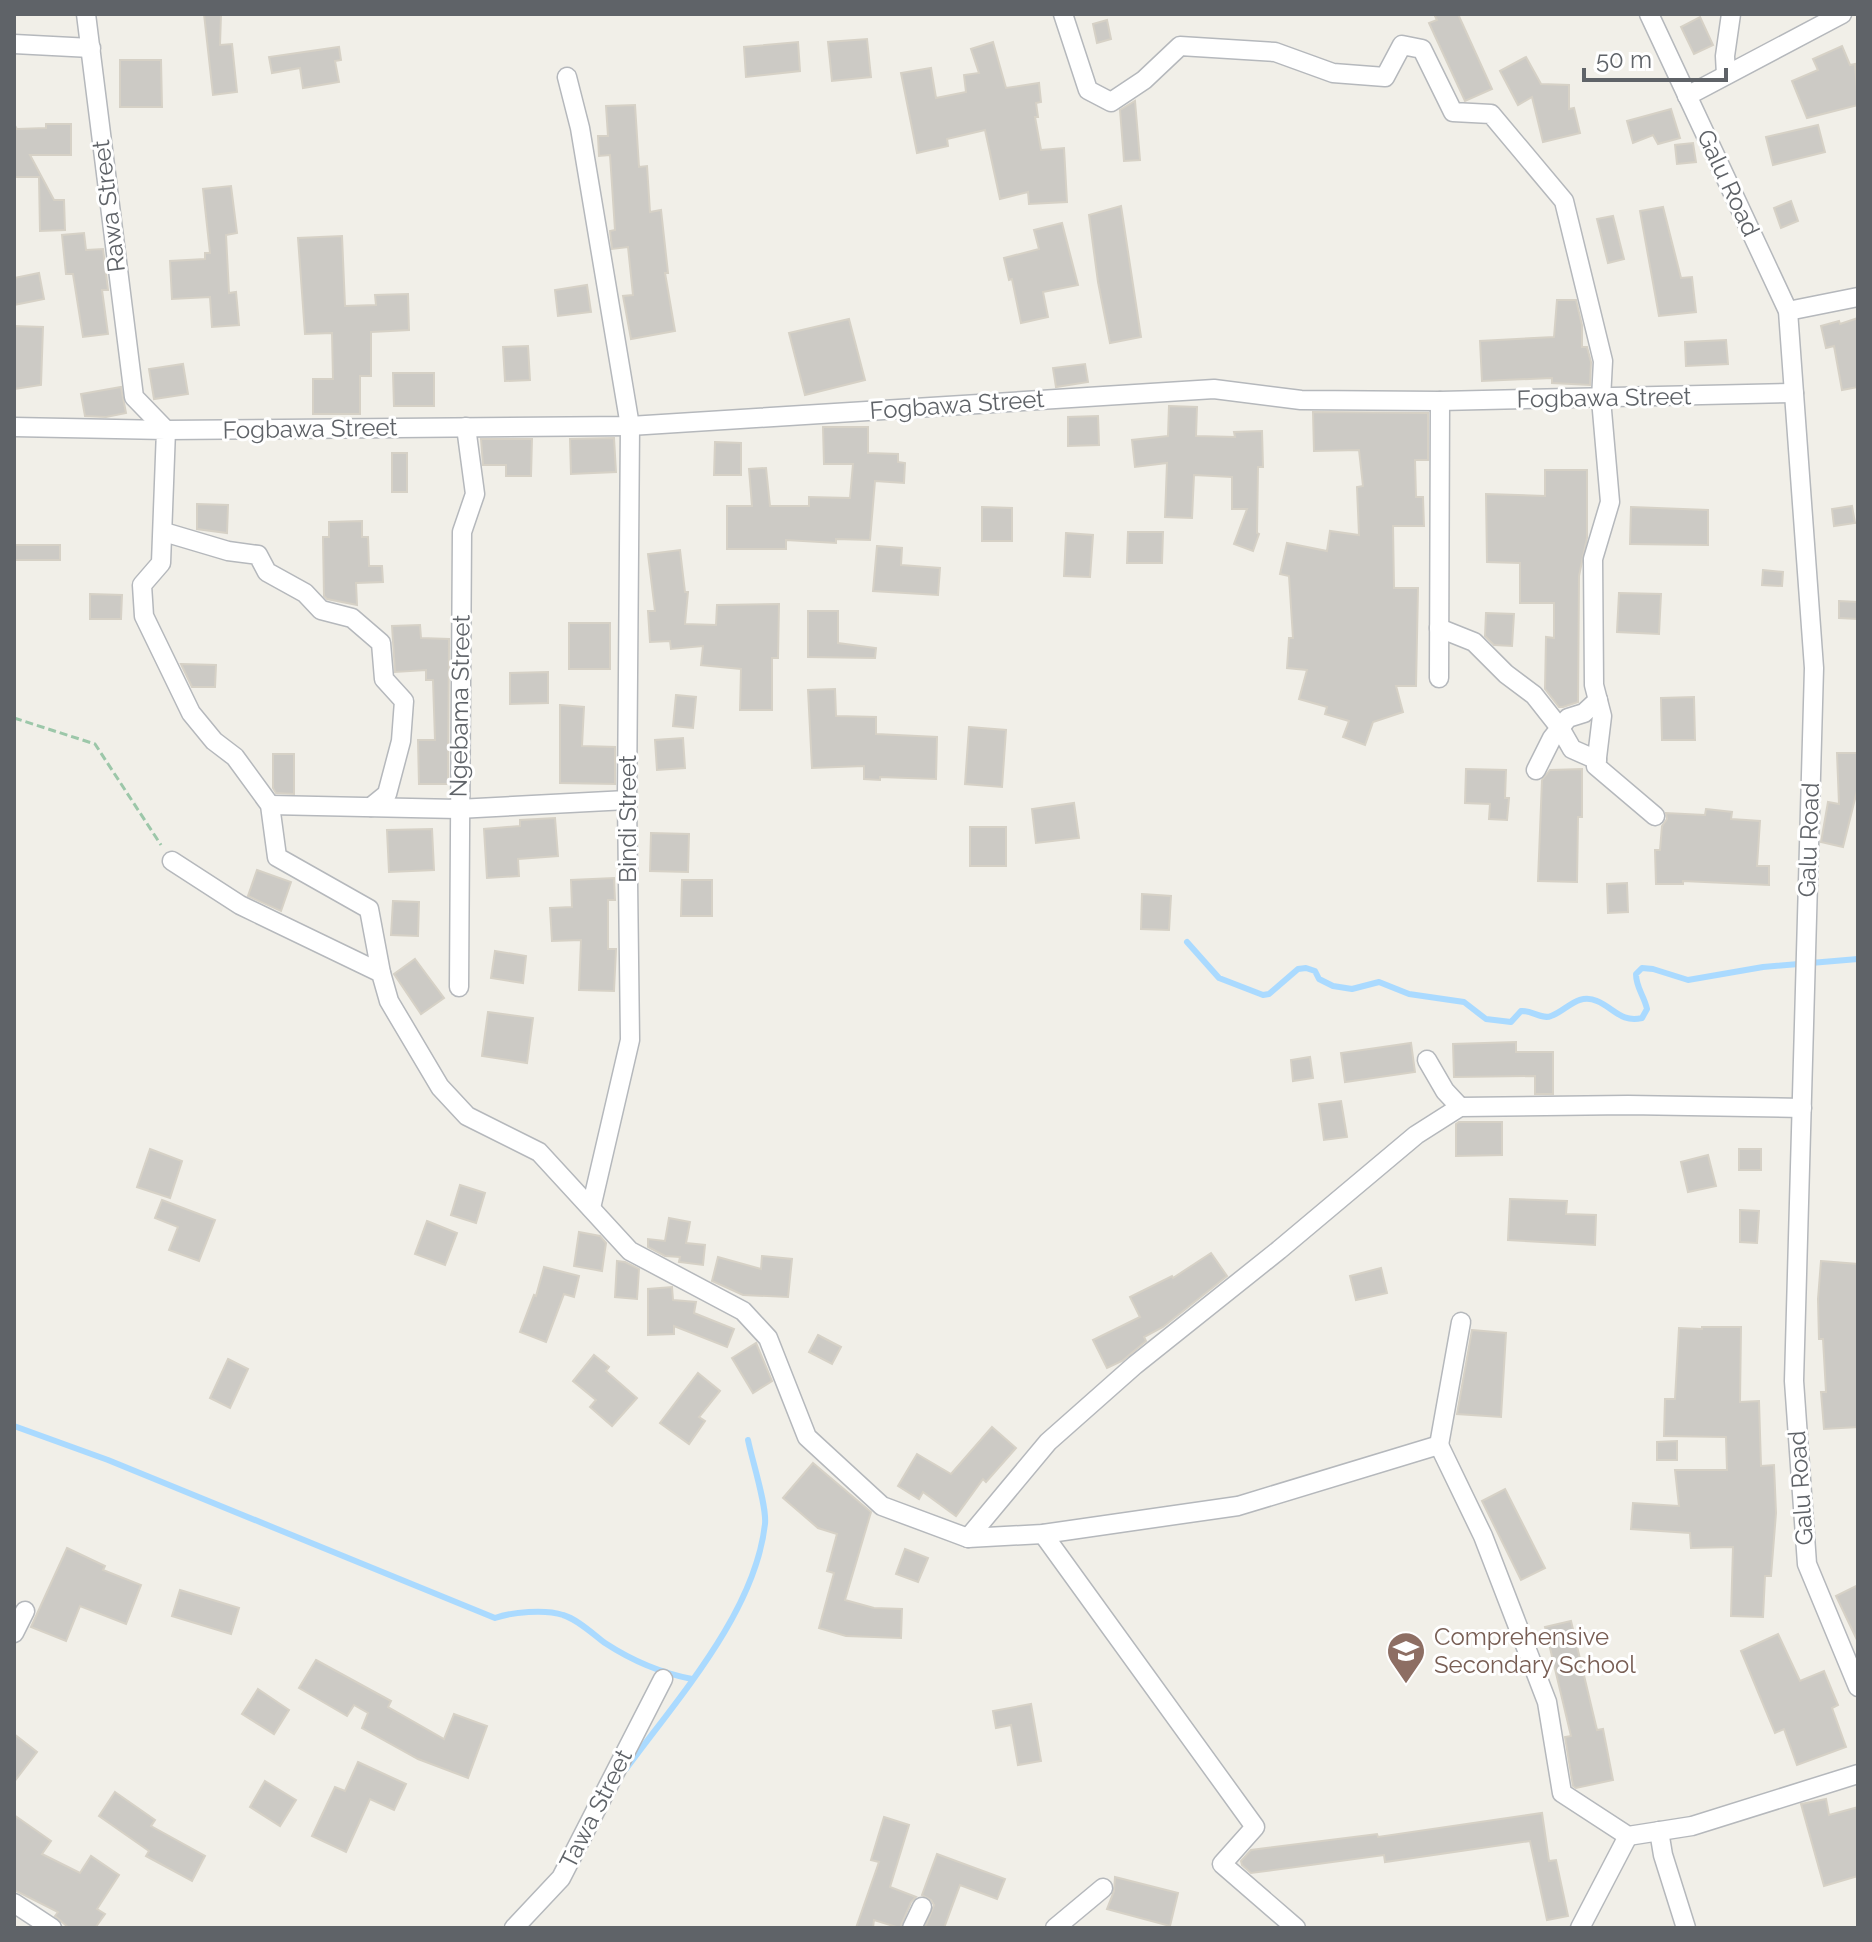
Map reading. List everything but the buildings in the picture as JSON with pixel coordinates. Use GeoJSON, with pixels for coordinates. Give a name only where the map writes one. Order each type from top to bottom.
{"type":"FeatureCollection","features":[{"type":"Feature","properties":{"kind":"street","name":"Rawa Street"},"geometry":{"type":"LineString","coordinates":[[86,14],[110,225],[134,397],[166,430]]}},
{"type":"Feature","properties":{"kind":"street"},"geometry":{"type":"LineString","coordinates":[[1063,14],[1088,90],[1111,102],[1144,80],[1180,46],[1275,52],[1333,73],[1385,77],[1402,45],[1422,49],[1453,112],[1491,114],[1564,201],[1603,361],[1601,399],[1610,502],[1593,559],[1594,685],[1602,716],[1596,766],[1655,816]]}},
{"type":"Feature","properties":{"kind":"street","name":"Galu Road"},"geometry":{"type":"LineString","coordinates":[[1649,14],[1788,311],[1814,668],[1794,1381],[1807,1564],[1858,1687]]}},
{"type":"Feature","properties":{"kind":"street"},"geometry":{"type":"LineString","coordinates":[[1726,75],[1725,56],[1731,14]]}},
{"type":"Feature","properties":{"kind":"street"},"geometry":{"type":"LineString","coordinates":[[1687,96],[1842,14]]}},
{"type":"Feature","properties":{"kind":"street"},"geometry":{"type":"LineString","coordinates":[[14,44],[91,48]]}},
{"type":"Feature","properties":{"kind":"street","name":"Bindi Street"},"geometry":{"type":"LineString","coordinates":[[567,77],[580,128],[630,426],[627,800],[630,1040],[591,1208]]}},
{"type":"Feature","properties":{"kind":"street"},"geometry":{"type":"LineString","coordinates":[[1788,311],[1858,297]]}},
{"type":"Feature","properties":{"kind":"street","name":"Fogbawa Street"},"geometry":{"type":"LineString","coordinates":[[14,427],[166,430],[630,426],[1214,389],[1301,400],[1440,401],[1794,393]]}},
{"type":"Feature","properties":{"kind":"street"},"geometry":{"type":"LineString","coordinates":[[1439,678],[1440,401]]}},
{"type":"Feature","properties":{"kind":"street","name":"Ngebama Street"},"geometry":{"type":"LineString","coordinates":[[459,987],[462,532],[475,494],[466,427]]}},
{"type":"Feature","properties":{"kind":"street"},"geometry":{"type":"LineString","coordinates":[[166,430],[161,563],[142,585],[144,616],[191,713],[214,741],[235,757],[270,805],[277,857],[369,909],[389,1001],[440,1087],[467,1116],[539,1152],[630,1251],[743,1311],[768,1338],[807,1437],[882,1506],[968,1538],[1043,1534],[1238,1506],[1439,1445]]}},
{"type":"Feature","properties":{"kind":"street"},"geometry":{"type":"LineString","coordinates":[[164,532],[228,551],[258,555],[267,572],[305,593],[321,610],[352,618],[381,643],[384,679],[404,701],[401,741],[387,794],[371,807]]}},
{"type":"Feature","properties":{"kind":"street"},"geometry":{"type":"LineString","coordinates":[[1439,628],[1474,642],[1506,674],[1534,695],[1572,749],[1597,760]]}},
{"type":"Feature","properties":{"kind":"street"},"geometry":{"type":"LineString","coordinates":[[1536,770],[1568,718],[1584,713],[1598,700]]}},
{"type":"Feature","properties":{"kind":"street"},"geometry":{"type":"LineString","coordinates":[[270,805],[458,809],[627,800]]}},
{"type":"Feature","properties":{"kind":"street"},"geometry":{"type":"LineString","coordinates":[[172,861],[240,905],[381,973]]}},
{"type":"Feature","properties":{"kind":"street"},"geometry":{"type":"LineString","coordinates":[[1427,1060],[1445,1091],[1460,1107]]}},
{"type":"Feature","properties":{"kind":"street"},"geometry":{"type":"LineString","coordinates":[[968,1538],[1048,1442],[1135,1365],[1416,1135],[1460,1107],[1628,1105],[1802,1108]]}},
{"type":"Feature","properties":{"kind":"street"},"geometry":{"type":"LineString","coordinates":[[1461,1322],[1439,1445],[1489,1550],[1547,1702],[1562,1793],[1628,1836],[1692,1826],[1858,1774]]}},
{"type":"Feature","properties":{"kind":"street"},"geometry":{"type":"LineString","coordinates":[[1043,1534],[1255,1827],[1222,1864],[1296,1928]]}},
{"type":"Feature","properties":{"kind":"street"},"geometry":{"type":"LineString","coordinates":[[14,1633],[25,1611]]}},
{"type":"Feature","properties":{"kind":"street","name":"Tawa Street"},"geometry":{"type":"LineString","coordinates":[[514,1928],[561,1878],[663,1679]]}},
{"type":"Feature","properties":{"kind":"street"},"geometry":{"type":"LineString","coordinates":[[1659,1831],[1663,1855],[1686,1928]]}},
{"type":"Feature","properties":{"kind":"street"},"geometry":{"type":"LineString","coordinates":[[1580,1928],[1628,1836]]}},
{"type":"Feature","properties":{"kind":"street"},"geometry":{"type":"LineString","coordinates":[[1055,1928],[1103,1888]]}},
{"type":"Feature","properties":{"kind":"street"},"geometry":{"type":"LineString","coordinates":[[14,1903],[52,1928]]}},
{"type":"Feature","properties":{"kind":"street"},"geometry":{"type":"LineString","coordinates":[[912,1928],[922,1907]]}},
{"type":"Feature","properties":{"kind":"path"},"geometry":{"type":"LineString","coordinates":[[14,718],[95,744],[172,861]]}},
{"type":"Feature","properties":{"kind":"waterway"},"geometry":{"type":"LineString","coordinates":[[1187,942],[1219,978],[1263,995],[1269,994],[1298,969],[1306,968],[1315,971],[1319,979],[1333,986],[1352,989],[1379,982],[1409,994],[1464,1002],[1486,1019],[1511,1022],[1521,1011],[1548,1017],[1584,999],[1597,1001],[1623,1017],[1642,1018],[1647,1009],[1636,974],[1642,968],[1688,980],[1763,967],[1858,959]]}},
{"type":"Feature","properties":{"kind":"waterway"},"geometry":{"type":"LineString","coordinates":[[14,1426],[108,1460],[495,1618],[538,1612],[568,1617],[636,1660],[692,1679]]}},
{"type":"Feature","properties":{"kind":"waterway"},"geometry":{"type":"LineString","coordinates":[[626,1769],[711,1654],[746,1590],[758,1557],[765,1524],[762,1495],[748,1440]]}},
{"type":"Feature","properties":{"kind":"place","name":"Comprehensive Secondary School"},"geometry":{"type":"Point","coordinates":[1406,1685]}}]}
